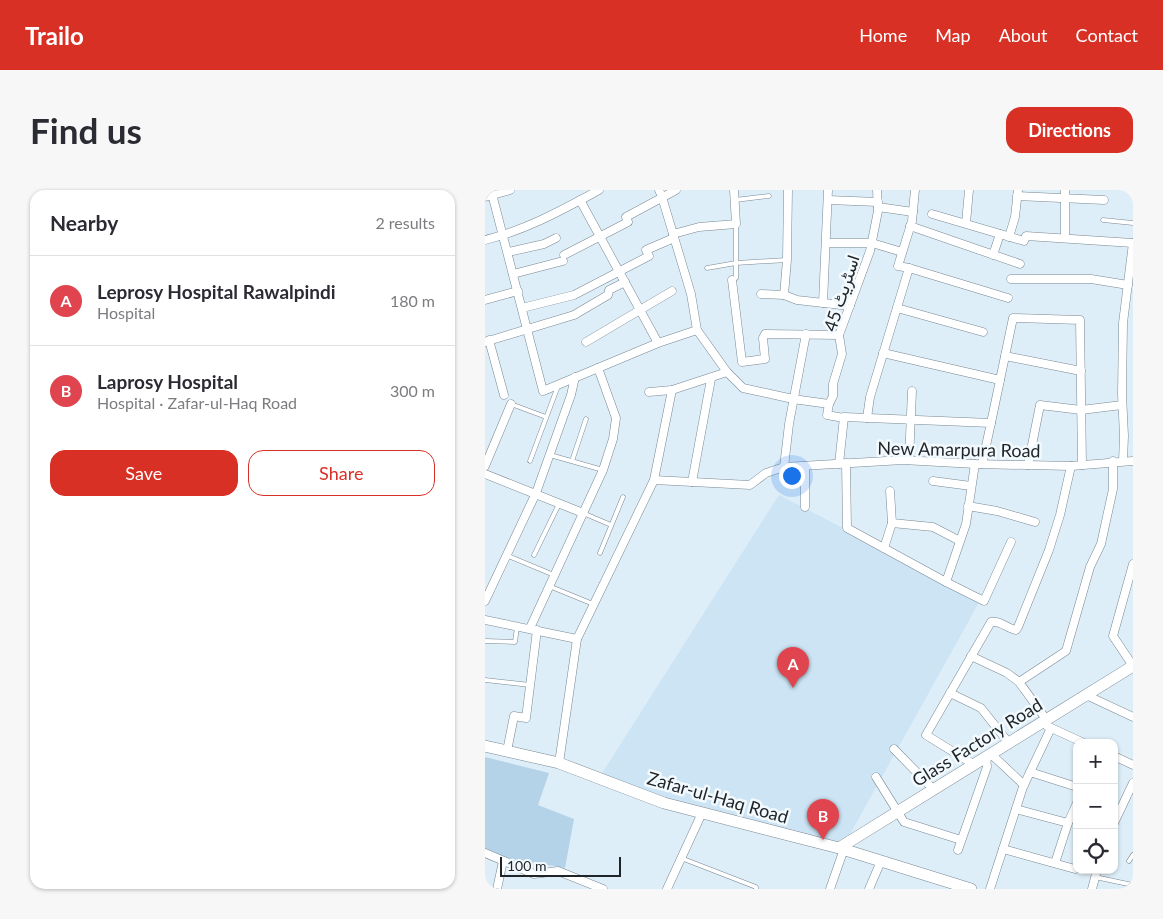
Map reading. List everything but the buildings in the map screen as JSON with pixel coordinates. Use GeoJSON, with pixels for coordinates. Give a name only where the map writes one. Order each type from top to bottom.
{"type":"FeatureCollection","features":[{"type":"Feature","properties":{"kind":"street"},"geometry":{"type":"LineString","coordinates":[[511,190],[490,194],[508,252],[543,391],[658,343],[697,330]]}},
{"type":"Feature","properties":{"kind":"street"},"geometry":{"type":"LineString","coordinates":[[485,240],[503,236],[542,221],[599,190]]}},
{"type":"Feature","properties":{"kind":"street"},"geometry":{"type":"LineString","coordinates":[[513,274],[564,258],[628,222],[626,217],[661,194],[676,190]]}},
{"type":"Feature","properties":{"kind":"street"},"geometry":{"type":"LineString","coordinates":[[522,308],[574,295],[649,256],[646,250],[674,236],[699,227],[735,224],[734,190]]}},
{"type":"Feature","properties":{"kind":"street"},"geometry":{"type":"LineString","coordinates":[[784,295],[787,260],[788,190]]}},
{"type":"Feature","properties":{"kind":"street"},"geometry":{"type":"LineString","coordinates":[[823,303],[828,190]]}},
{"type":"Feature","properties":{"kind":"street","name":"اسٹریٹ 45"},"geometry":{"type":"LineString","coordinates":[[829,404],[833,396],[833,384],[841,354],[839,335],[872,243],[878,205],[877,190]]}},
{"type":"Feature","properties":{"kind":"street"},"geometry":{"type":"LineString","coordinates":[[915,190],[910,226],[898,266],[1008,298]]}},
{"type":"Feature","properties":{"kind":"street"},"geometry":{"type":"LineString","coordinates":[[966,224],[969,190]]}},
{"type":"Feature","properties":{"kind":"street"},"geometry":{"type":"LineString","coordinates":[[1009,237],[1015,217],[1017,193],[1065,194],[1104,200]]}},
{"type":"Feature","properties":{"kind":"street"},"geometry":{"type":"LineString","coordinates":[[661,194],[691,294],[697,330],[727,372],[743,388],[793,399],[829,404],[827,415],[844,418],[991,423]]}},
{"type":"Feature","properties":{"kind":"street"},"geometry":{"type":"LineString","coordinates":[[1065,194],[1065,238]]}},
{"type":"Feature","properties":{"kind":"street"},"geometry":{"type":"LineString","coordinates":[[580,200],[658,343]]}},
{"type":"Feature","properties":{"kind":"street"},"geometry":{"type":"LineString","coordinates":[[828,200],[878,205],[913,212]]}},
{"type":"Feature","properties":{"kind":"street"},"geometry":{"type":"LineString","coordinates":[[932,214],[1024,241],[1026,236],[1133,243],[1123,322],[1123,461]]}},
{"type":"Feature","properties":{"kind":"street"},"geometry":{"type":"LineString","coordinates":[[910,226],[1019,264]]}},
{"type":"Feature","properties":{"kind":"street"},"geometry":{"type":"LineString","coordinates":[[993,255],[1000,234]]}},
{"type":"Feature","properties":{"kind":"street"},"geometry":{"type":"LineString","coordinates":[[508,252],[544,244],[556,238]]}},
{"type":"Feature","properties":{"kind":"street"},"geometry":{"type":"LineString","coordinates":[[826,243],[872,243],[902,252]]}},
{"type":"Feature","properties":{"kind":"street"},"geometry":{"type":"LineString","coordinates":[[867,418],[870,396],[909,268]]}},
{"type":"Feature","properties":{"kind":"street"},"geometry":{"type":"LineString","coordinates":[[734,279],[742,362],[765,359],[763,335],[839,335]]}},
{"type":"Feature","properties":{"kind":"street"},"geometry":{"type":"LineString","coordinates":[[1011,279],[1091,279],[1128,285]]}},
{"type":"Feature","properties":{"kind":"street"},"geometry":{"type":"LineString","coordinates":[[504,396],[487,341],[574,315],[608,295],[609,290],[625,282]]}},
{"type":"Feature","properties":{"kind":"street"},"geometry":{"type":"LineString","coordinates":[[485,300],[518,291]]}},
{"type":"Feature","properties":{"kind":"street"},"geometry":{"type":"LineString","coordinates":[[586,342],[672,291]]}},
{"type":"Feature","properties":{"kind":"street"},"geometry":{"type":"LineString","coordinates":[[761,294],[784,295],[797,300],[850,306]]}},
{"type":"Feature","properties":{"kind":"street"},"geometry":{"type":"LineString","coordinates":[[897,308],[983,332]]}},
{"type":"Feature","properties":{"kind":"street"},"geometry":{"type":"LineString","coordinates":[[946,582],[966,524],[971,486],[991,423],[1013,318],[1080,320],[1082,465]]}},
{"type":"Feature","properties":{"kind":"street"},"geometry":{"type":"LineString","coordinates":[[784,467],[793,399],[806,334]]}},
{"type":"Feature","properties":{"kind":"street"},"geometry":{"type":"LineString","coordinates":[[883,353],[1000,380]]}},
{"type":"Feature","properties":{"kind":"street"},"geometry":{"type":"LineString","coordinates":[[1005,356],[1081,371]]}},
{"type":"Feature","properties":{"kind":"street"},"geometry":{"type":"LineString","coordinates":[[507,751],[514,716],[526,718],[531,685],[534,629],[549,586],[603,470],[613,439],[616,418],[598,368]]}},
{"type":"Feature","properties":{"kind":"street"},"geometry":{"type":"LineString","coordinates":[[649,392],[672,390],[727,372]]}},
{"type":"Feature","properties":{"kind":"street"},"geometry":{"type":"LineString","coordinates":[[485,601],[536,493],[571,395],[575,377]]}},
{"type":"Feature","properties":{"kind":"street"},"geometry":{"type":"LineString","coordinates":[[692,482],[711,378]]}},
{"type":"Feature","properties":{"kind":"street"},"geometry":{"type":"LineString","coordinates":[[559,763],[577,638],[654,480],[672,390]]}},
{"type":"Feature","properties":{"kind":"street"},"geometry":{"type":"LineString","coordinates":[[909,460],[912,391]]}},
{"type":"Feature","properties":{"kind":"street"},"geometry":{"type":"LineString","coordinates":[[485,466],[511,404]]}},
{"type":"Feature","properties":{"kind":"street"},"geometry":{"type":"LineString","coordinates":[[1028,465],[1040,405],[1081,410],[1122,405]]}},
{"type":"Feature","properties":{"kind":"street"},"geometry":{"type":"LineString","coordinates":[[844,418],[843,463],[847,528],[984,601],[1011,542]]}},
{"type":"Feature","properties":{"kind":"street","name":"New Amarpura Road"},"geometry":{"type":"LineString","coordinates":[[654,480],[750,484],[766,473],[784,467],[909,460],[1071,466],[1113,461],[1133,461]]}},
{"type":"Feature","properties":{"kind":"street"},"geometry":{"type":"LineString","coordinates":[[1019,682],[1066,651],[1090,567],[1101,544],[1113,489],[1113,461]]}},
{"type":"Feature","properties":{"kind":"street"},"geometry":{"type":"LineString","coordinates":[[805,466],[805,507]]}},
{"type":"Feature","properties":{"kind":"street"},"geometry":{"type":"LineString","coordinates":[[973,764],[925,736],[991,622],[996,621],[1013,630],[1016,630],[1018,627],[1049,550],[1060,515],[1071,466]]}},
{"type":"Feature","properties":{"kind":"street"},"geometry":{"type":"LineString","coordinates":[[485,474],[583,513]]}},
{"type":"Feature","properties":{"kind":"street"},"geometry":{"type":"LineString","coordinates":[[933,481],[971,486]]}},
{"type":"Feature","properties":{"kind":"street"},"geometry":{"type":"LineString","coordinates":[[884,548],[891,523],[890,491]]}},
{"type":"Feature","properties":{"kind":"street"},"geometry":{"type":"LineString","coordinates":[[968,506],[997,511],[1035,522]]}},
{"type":"Feature","properties":{"kind":"street"},"geometry":{"type":"LineString","coordinates":[[891,523],[933,527],[960,541]]}},
{"type":"Feature","properties":{"kind":"street"},"geometry":{"type":"LineString","coordinates":[[1133,564],[1113,636],[1133,666]]}},
{"type":"Feature","properties":{"kind":"street"},"geometry":{"type":"LineString","coordinates":[[485,620],[577,638]]}},
{"type":"Feature","properties":{"kind":"street"},"geometry":{"type":"LineString","coordinates":[[971,656],[1007,673],[1019,682],[1046,723],[1076,739]]}},
{"type":"Feature","properties":{"kind":"street","name":"Glass Factory Road"},"geometry":{"type":"LineString","coordinates":[[842,849],[933,788],[1008,742],[1046,723],[1085,695],[1133,666]]}},
{"type":"Feature","properties":{"kind":"street"},"geometry":{"type":"LineString","coordinates":[[950,693],[981,708],[1008,742]]}},
{"type":"Feature","properties":{"kind":"street"},"geometry":{"type":"LineString","coordinates":[[1085,695],[1133,717]]}},
{"type":"Feature","properties":{"kind":"street"},"geometry":{"type":"LineString","coordinates":[[990,889],[1046,723]]}},
{"type":"Feature","properties":{"kind":"street","name":"Zafar-ul-Haq Road"},"geometry":{"type":"LineString","coordinates":[[485,746],[559,763],[664,803],[842,849],[971,889]]}},
{"type":"Feature","properties":{"kind":"street"},"geometry":{"type":"LineString","coordinates":[[894,749],[933,788]]}},
{"type":"Feature","properties":{"kind":"street"},"geometry":{"type":"LineString","coordinates":[[988,754],[1024,785]]}},
{"type":"Feature","properties":{"kind":"street"},"geometry":{"type":"LineString","coordinates":[[958,850],[987,767],[988,754]]}},
{"type":"Feature","properties":{"kind":"street"},"geometry":{"type":"LineString","coordinates":[[1118,758],[1133,765]]}},
{"type":"Feature","properties":{"kind":"street"},"geometry":{"type":"LineString","coordinates":[[1030,772],[1073,786]]}},
{"type":"Feature","properties":{"kind":"street"},"geometry":{"type":"LineString","coordinates":[[876,778],[905,822],[961,840]]}},
{"type":"Feature","properties":{"kind":"street"},"geometry":{"type":"LineString","coordinates":[[1118,815],[1133,783]]}},
{"type":"Feature","properties":{"kind":"street"},"geometry":{"type":"LineString","coordinates":[[1016,809],[1068,823]]}},
{"type":"Feature","properties":{"kind":"street"},"geometry":{"type":"LineString","coordinates":[[1055,863],[1073,812]]}},
{"type":"Feature","properties":{"kind":"street"},"geometry":{"type":"LineString","coordinates":[[667,889],[702,813]]}},
{"type":"Feature","properties":{"kind":"street"},"geometry":{"type":"LineString","coordinates":[[830,889],[842,849]]}},
{"type":"Feature","properties":{"kind":"street"},"geometry":{"type":"LineString","coordinates":[[1003,849],[1073,868]]}},
{"type":"Feature","properties":{"kind":"street"},"geometry":{"type":"LineString","coordinates":[[485,853],[534,874],[557,871],[603,889]]}},
{"type":"Feature","properties":{"kind":"street"},"geometry":{"type":"LineString","coordinates":[[869,889],[881,861]]}},
{"type":"Feature","properties":{"kind":"street"},"geometry":{"type":"LineString","coordinates":[[497,889],[503,862]]}},
{"type":"Feature","properties":{"kind":"street"},"geometry":{"type":"LineString","coordinates":[[1092,889],[1096,874]]}},
{"type":"Feature","properties":{"kind":"lane"},"geometry":{"type":"LineString","coordinates":[[735,200],[769,196]]}},
{"type":"Feature","properties":{"kind":"lane"},"geometry":{"type":"LineString","coordinates":[[1103,220],[1133,223]]}},
{"type":"Feature","properties":{"kind":"lane"},"geometry":{"type":"LineString","coordinates":[[734,279],[736,263],[735,224]]}},
{"type":"Feature","properties":{"kind":"lane"},"geometry":{"type":"LineString","coordinates":[[707,268],[736,263],[787,260]]}},
{"type":"Feature","properties":{"kind":"lane"},"geometry":{"type":"LineString","coordinates":[[530,461],[558,384]]}},
{"type":"Feature","properties":{"kind":"lane"},"geometry":{"type":"LineString","coordinates":[[511,404],[546,417]]}},
{"type":"Feature","properties":{"kind":"lane"},"geometry":{"type":"LineString","coordinates":[[572,461],[584,428],[585,419]]}},
{"type":"Feature","properties":{"kind":"lane"},"geometry":{"type":"LineString","coordinates":[[550,455],[603,470]]}},
{"type":"Feature","properties":{"kind":"lane"},"geometry":{"type":"LineString","coordinates":[[599,552],[623,497]]}},
{"type":"Feature","properties":{"kind":"lane"},"geometry":{"type":"LineString","coordinates":[[534,555],[559,504]]}},
{"type":"Feature","properties":{"kind":"lane"},"geometry":{"type":"LineString","coordinates":[[583,513],[611,525]]}},
{"type":"Feature","properties":{"kind":"lane"},"geometry":{"type":"LineString","coordinates":[[506,555],[554,576]]}},
{"type":"Feature","properties":{"kind":"lane"},"geometry":{"type":"LineString","coordinates":[[549,586],[593,604]]}},
{"type":"Feature","properties":{"kind":"lane"},"geometry":{"type":"LineString","coordinates":[[485,641],[515,642],[517,626]]}},
{"type":"Feature","properties":{"kind":"lane"},"geometry":{"type":"LineString","coordinates":[[485,680],[531,685]]}},
{"type":"Feature","properties":{"kind":"lane"},"geometry":{"type":"LineString","coordinates":[[1129,862],[1133,855]]}},
{"type":"Feature","properties":{"kind":"lane"},"geometry":{"type":"LineString","coordinates":[[681,858],[756,886],[756,889]]}},
{"type":"Feature","properties":{"kind":"lane"},"geometry":{"type":"LineString","coordinates":[[1096,874],[1133,886]]}},
{"type":"Feature","properties":{"kind":"shaded area"},"geometry":{"type":"Polygon","coordinates":[[[779,495],[981,599],[844,845],[772,831],[599,778],[779,495]]]}},
{"type":"Feature","properties":{"kind":"shaded area"},"geometry":{"type":"Polygon","coordinates":[[[485,757],[549,773],[538,805],[574,819],[565,868],[500,857],[485,849],[485,757]]]}},
{"type":"Feature","properties":{"kind":"place","name":"Leprosy Hospital Rawalpindi"},"geometry":{"type":"Point","coordinates":[793,688]}},
{"type":"Feature","properties":{"kind":"place","name":"Laprosy Hospital"},"geometry":{"type":"Point","coordinates":[823,840]}}]}
